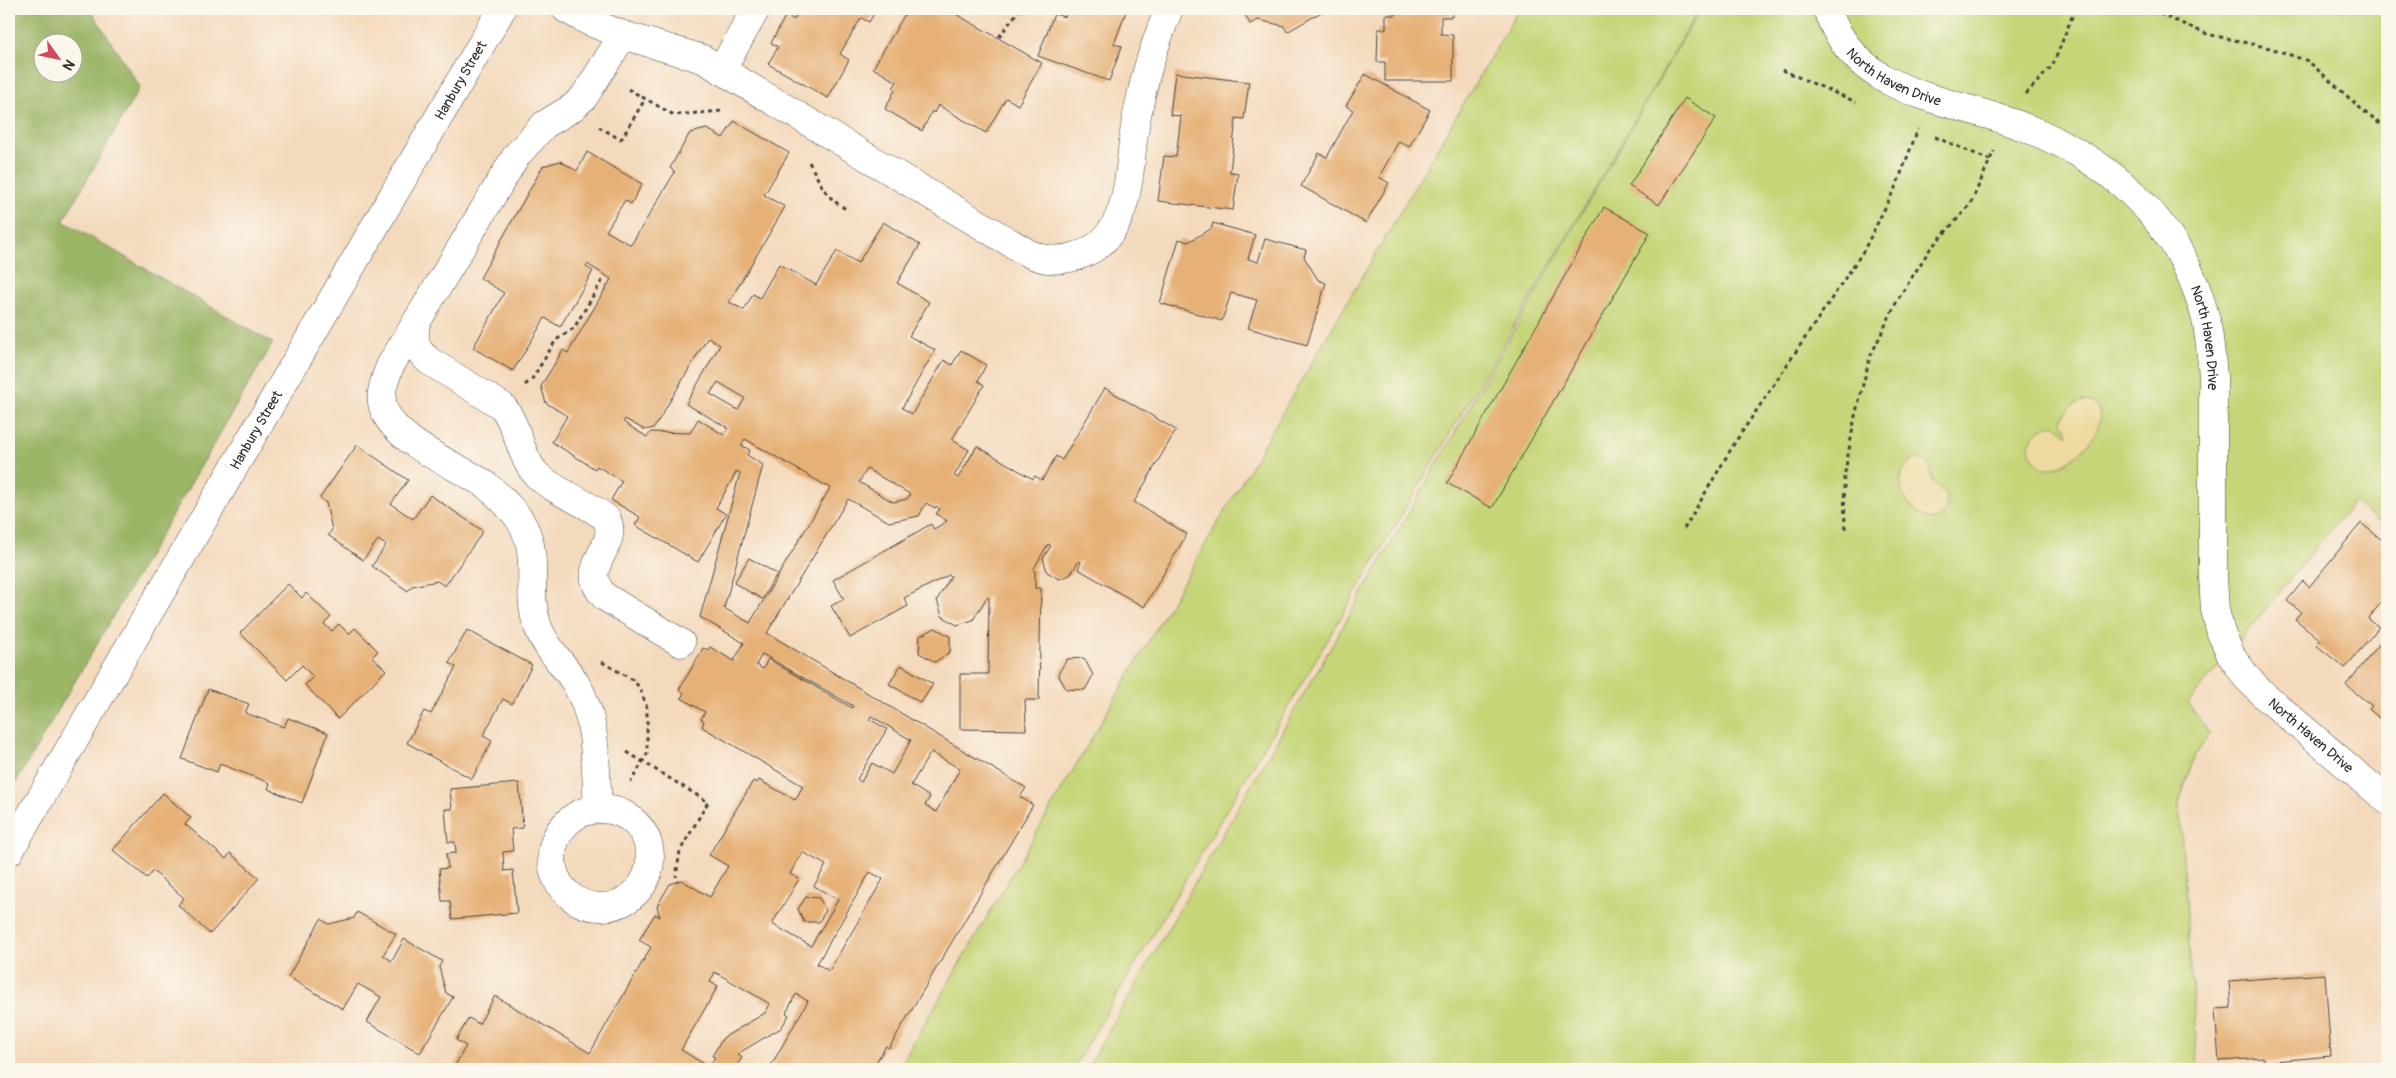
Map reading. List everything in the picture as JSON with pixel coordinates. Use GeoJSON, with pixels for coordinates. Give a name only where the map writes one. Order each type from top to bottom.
{"type":"FeatureCollection","features":[{"type":"Feature","properties":{"kind":"street","name":"Hanbury Street"},"geometry":{"type":"LineString","coordinates":[[9,852],[502,9]]}},
{"type":"Feature","properties":{"kind":"street"},"geometry":{"type":"LineString","coordinates":[[566,9],[590,22],[623,35],[703,59],[1026,252],[1041,259],[1070,259],[1084,254],[1110,232],[1120,215],[1128,194],[1134,132],[1142,92],[1151,55],[1169,9]]}},
{"type":"Feature","properties":{"kind":"street"},"geometry":{"type":"LineString","coordinates":[[722,69],[756,9]]}},
{"type":"Feature","properties":{"kind":"street","name":"North Haven Drive"},"geometry":{"type":"LineString","coordinates":[[1828,9],[1842,40],[1852,54],[1869,70],[1900,87],[2008,121],[2067,145],[2117,179],[2149,210],[2169,236],[2185,262],[2206,320],[2213,376],[2214,595],[2221,634],[2246,678],[2387,800]]}},
{"type":"Feature","properties":{"kind":"street"},"geometry":{"type":"LineString","coordinates":[[598,809],[592,724],[585,701],[576,684],[549,647],[538,627],[532,602],[532,552],[525,530],[515,514],[499,496],[485,485],[398,431],[383,408],[384,380],[516,156],[544,126],[572,108],[584,97],[623,35]]}},
{"type":"Feature","properties":{"kind":"street"},"geometry":{"type":"LineString","coordinates":[[416,323],[414,345],[419,353],[428,361],[502,406],[508,413],[528,462],[536,474],[607,519],[610,533],[594,569],[593,579],[598,589],[605,596],[681,643]]}},
{"type":"Feature","properties":{"kind":"path"},"geometry":{"type":"LineString","coordinates":[[999,37],[1020,9]]}},
{"type":"Feature","properties":{"kind":"path"},"geometry":{"type":"LineString","coordinates":[[1845,529],[1844,478],[1855,416],[1870,357],[1898,299],[1930,249],[1970,205],[2017,103],[2053,65],[2073,9],[2155,10],[2207,34],[2270,48],[2308,61],[2368,115],[2387,129]]}},
{"type":"Feature","properties":{"kind":"path"},"geometry":{"type":"LineString","coordinates":[[607,62],[620,72],[631,92],[674,115],[725,111]]}},
{"type":"Feature","properties":{"kind":"path"},"geometry":{"type":"LineString","coordinates":[[593,124],[620,139],[645,99]]}},
{"type":"Feature","properties":{"kind":"path"},"geometry":{"type":"LineString","coordinates":[[1684,530],[1734,444],[1864,250],[1897,184],[1918,129]]}},
{"type":"Feature","properties":{"kind":"path"},"geometry":{"type":"LineString","coordinates":[[808,160],[826,195],[833,202],[848,210]]}},
{"type":"Feature","properties":{"kind":"path"},"geometry":{"type":"LineString","coordinates":[[518,387],[528,383],[556,340],[574,328],[603,279]]}},
{"type":"Feature","properties":{"kind":"path"},"geometry":{"type":"LineString","coordinates":[[623,750],[708,802],[680,851],[676,877]]}},
{"type":"Feature","properties":{"kind":"green space"},"geometry":{"type":"Polygon","coordinates":[[[9,9],[90,9],[140,87],[63,221],[273,343],[9,794],[9,9]]]}},
{"type":"Feature","properties":{"kind":"green space"},"geometry":{"type":"Polygon","coordinates":[[[1519,9],[1699,9],[1560,248],[1073,1069],[898,1069],[1519,9]]]}},
{"type":"Feature","properties":{"kind":"green space"},"geometry":{"type":"Polygon","coordinates":[[[1700,9],[2387,9],[2387,528],[2354,502],[2188,703],[2210,735],[2195,755],[2179,802],[2198,1069],[1087,1069],[1700,9]]]}},
{"type":"Feature","properties":{"kind":"sand"},"geometry":{"type":"Polygon","coordinates":[[[2086,401],[2096,406],[2100,415],[2098,426],[2092,438],[2070,460],[2057,467],[2044,469],[2036,462],[2029,449],[2033,437],[2045,427],[2054,424],[2067,435],[2068,432],[2062,422],[2065,414],[2074,405],[2086,401]]]}},
{"type":"Feature","properties":{"kind":"sand"},"geometry":{"type":"Polygon","coordinates":[[[1916,458],[1930,466],[1932,481],[1946,498],[1946,507],[1940,519],[1930,519],[1912,508],[1901,488],[1901,477],[1906,467],[1916,458]]]}},
{"type":"Feature","properties":{"kind":"building"},"geometry":{"type":"Polygon","coordinates":[[[800,9],[877,9],[869,22],[861,18],[840,54],[849,60],[828,98],[768,64],[778,47],[771,43],[786,15],[794,20],[800,9]]]}},
{"type":"Feature","properties":{"kind":"building"},"geometry":{"type":"Polygon","coordinates":[[[908,9],[947,9],[1042,63],[1018,105],[1006,98],[986,133],[938,105],[934,113],[932,111],[922,131],[885,109],[897,82],[873,68],[908,9]]]}},
{"type":"Feature","properties":{"kind":"building"},"geometry":{"type":"Polygon","coordinates":[[[1068,9],[1127,9],[1114,44],[1122,46],[1109,81],[1038,56],[1054,14],[1065,17],[1068,9]]]}},
{"type":"Feature","properties":{"kind":"building"},"geometry":{"type":"Polygon","coordinates":[[[1242,9],[1325,10],[1287,32],[1284,26],[1258,20],[1250,24],[1242,9]]]}},
{"type":"Feature","properties":{"kind":"building"},"geometry":{"type":"Polygon","coordinates":[[[1396,9],[1452,9],[1452,17],[1441,17],[1441,34],[1453,35],[1453,81],[1385,81],[1385,62],[1377,62],[1378,29],[1386,29],[1386,15],[1396,15],[1396,9]]]}},
{"type":"Feature","properties":{"kind":"building"},"geometry":{"type":"Polygon","coordinates":[[[1175,73],[1249,82],[1244,119],[1236,118],[1230,172],[1238,173],[1233,210],[1158,201],[1164,156],[1176,157],[1181,116],[1170,115],[1175,73]]]}},
{"type":"Feature","properties":{"kind":"building"},"geometry":{"type":"Polygon","coordinates":[[[1365,74],[1430,110],[1409,147],[1399,141],[1379,177],[1389,183],[1366,223],[1301,186],[1319,153],[1327,157],[1353,110],[1346,106],[1365,74]]]}},
{"type":"Feature","properties":{"kind":"building"},"geometry":{"type":"Polygon","coordinates":[[[1685,98],[1716,118],[1659,205],[1629,186],[1685,98]]]}},
{"type":"Feature","properties":{"kind":"building"},"geometry":{"type":"Polygon","coordinates":[[[734,121],[789,153],[764,195],[785,207],[729,302],[744,310],[753,294],[760,298],[779,264],[816,285],[837,251],[858,263],[883,222],[920,245],[897,283],[929,302],[909,336],[935,350],[902,408],[912,414],[944,360],[952,365],[961,350],[986,365],[978,381],[984,385],[952,440],[969,450],[954,476],[958,478],[977,446],[1033,479],[1035,476],[1042,480],[1056,456],[1062,460],[1105,388],[1176,430],[1134,502],[1187,534],[1144,607],[1078,569],[1081,562],[1079,561],[1070,575],[1059,579],[1047,572],[1043,558],[1051,546],[1048,544],[1033,570],[1035,571],[1035,588],[1041,588],[1039,700],[1025,700],[1026,730],[960,729],[960,674],[988,674],[989,598],[987,597],[973,620],[957,625],[942,616],[937,600],[951,576],[949,575],[904,598],[908,606],[850,638],[831,606],[844,599],[833,580],[931,524],[934,529],[947,521],[936,514],[940,509],[936,506],[935,508],[926,503],[919,516],[889,522],[848,499],[767,633],[1026,788],[1020,797],[1033,805],[889,1048],[886,1046],[872,1069],[769,1069],[808,1001],[796,994],[786,1013],[789,1015],[781,1028],[737,1054],[742,1058],[734,1069],[453,1069],[466,1046],[456,1040],[469,1018],[479,1024],[495,996],[590,1053],[651,947],[639,940],[655,914],[660,917],[657,906],[670,884],[681,880],[710,897],[728,866],[709,855],[753,781],[757,783],[759,780],[795,800],[803,786],[702,727],[704,721],[701,719],[705,712],[681,698],[684,693],[679,690],[703,648],[708,650],[710,647],[734,661],[744,643],[700,617],[740,473],[737,471],[716,508],[726,514],[698,562],[635,525],[640,517],[611,500],[622,481],[597,466],[595,469],[552,442],[567,416],[546,403],[541,386],[563,350],[568,353],[611,279],[587,264],[586,267],[593,271],[560,327],[545,318],[513,371],[473,348],[504,293],[480,278],[543,166],[560,161],[577,171],[587,152],[642,184],[631,204],[625,200],[606,231],[631,245],[675,172],[670,168],[690,133],[707,129],[723,138],[734,121]],[[708,337],[654,428],[645,430],[625,419],[623,422],[647,437],[651,432],[690,433],[698,419],[724,435],[728,428],[686,404],[720,345],[708,337]],[[718,382],[710,394],[738,410],[745,398],[718,382]],[[745,439],[741,445],[750,450],[747,455],[763,465],[724,608],[750,623],[830,488],[745,439]],[[867,469],[859,482],[893,502],[907,499],[910,494],[867,469]],[[762,654],[756,665],[763,669],[768,659],[852,708],[853,706],[762,654]],[[871,716],[869,719],[887,729],[857,779],[861,782],[872,763],[892,774],[911,740],[871,716]],[[931,752],[911,785],[930,797],[925,805],[936,812],[960,769],[931,752]],[[802,852],[790,874],[799,879],[772,924],[811,946],[838,900],[814,886],[826,865],[802,852]],[[870,872],[817,964],[829,971],[883,879],[870,872]],[[715,972],[710,982],[718,986],[681,1050],[709,1067],[715,1057],[712,1056],[723,1038],[765,1013],[770,1004],[715,972]]]}},
{"type":"Feature","properties":{"kind":"building"},"geometry":{"type":"Polygon","coordinates":[[[1604,207],[1650,233],[1492,508],[1447,483],[1604,207]]]}},
{"type":"Feature","properties":{"kind":"building"},"geometry":{"type":"Polygon","coordinates":[[[1213,223],[1255,235],[1248,259],[1258,262],[1265,239],[1306,250],[1304,257],[1318,280],[1326,283],[1307,345],[1248,328],[1257,300],[1231,293],[1222,321],[1160,303],[1179,239],[1188,242],[1211,229],[1213,223]]]}},
{"type":"Feature","properties":{"kind":"building"},"geometry":{"type":"Polygon","coordinates":[[[357,445],[408,480],[391,504],[413,519],[430,495],[483,531],[445,586],[437,581],[412,586],[408,591],[372,566],[386,545],[378,540],[363,560],[328,535],[332,530],[326,503],[320,498],[357,445]]]}},
{"type":"Feature","properties":{"kind":"building"},"geometry":{"type":"Polygon","coordinates":[[[2361,523],[2387,544],[2387,604],[2383,600],[2368,619],[2379,627],[2345,668],[2316,645],[2321,640],[2295,619],[2301,612],[2287,601],[2303,581],[2309,587],[2361,523]]]}},
{"type":"Feature","properties":{"kind":"building"},"geometry":{"type":"Polygon","coordinates":[[[749,558],[777,574],[762,599],[734,583],[749,558]]]}},
{"type":"Feature","properties":{"kind":"building"},"geometry":{"type":"Polygon","coordinates":[[[288,584],[302,598],[306,593],[331,617],[324,624],[332,631],[339,624],[349,634],[355,628],[378,651],[372,657],[386,670],[338,719],[305,685],[313,677],[302,665],[287,680],[240,633],[288,584]]]}},
{"type":"Feature","properties":{"kind":"building"},"geometry":{"type":"Polygon","coordinates":[[[935,628],[950,636],[950,652],[935,662],[919,653],[920,636],[935,628]]]}},
{"type":"Feature","properties":{"kind":"building"},"geometry":{"type":"Polygon","coordinates":[[[467,630],[532,665],[512,704],[503,699],[483,736],[492,741],[472,779],[407,743],[424,711],[431,714],[456,667],[449,663],[467,630]]]}},
{"type":"Feature","properties":{"kind":"building"},"geometry":{"type":"Polygon","coordinates":[[[2387,635],[2387,725],[2369,709],[2372,706],[2346,685],[2387,635]]]}},
{"type":"Feature","properties":{"kind":"building"},"geometry":{"type":"Polygon","coordinates":[[[1084,658],[1093,675],[1085,690],[1066,689],[1058,674],[1067,659],[1084,658]]]}},
{"type":"Feature","properties":{"kind":"building"},"geometry":{"type":"Polygon","coordinates":[[[901,665],[933,684],[921,703],[889,684],[901,665]]]}},
{"type":"Feature","properties":{"kind":"building"},"geometry":{"type":"Polygon","coordinates":[[[208,689],[249,704],[245,713],[284,727],[288,718],[328,733],[302,803],[268,789],[270,783],[220,764],[217,772],[182,759],[208,689]]]}},
{"type":"Feature","properties":{"kind":"building"},"geometry":{"type":"Polygon","coordinates":[[[519,783],[523,828],[511,829],[513,851],[503,852],[504,871],[513,870],[517,913],[452,919],[450,901],[442,901],[439,869],[448,868],[446,854],[456,853],[455,842],[448,842],[445,809],[452,809],[450,789],[519,783]]]}},
{"type":"Feature","properties":{"kind":"building"},"geometry":{"type":"Polygon","coordinates":[[[163,793],[191,818],[185,824],[226,859],[230,853],[259,878],[210,934],[178,905],[184,898],[153,871],[147,878],[113,850],[163,793]]]}},
{"type":"Feature","properties":{"kind":"building"},"geometry":{"type":"Polygon","coordinates":[[[806,897],[819,898],[826,910],[819,922],[804,922],[798,909],[806,897]]]}},
{"type":"Feature","properties":{"kind":"building"},"geometry":{"type":"Polygon","coordinates":[[[357,912],[396,934],[383,955],[392,961],[404,939],[442,961],[439,967],[446,993],[453,997],[420,1053],[367,1022],[381,997],[358,984],[343,1009],[288,977],[321,919],[329,924],[354,918],[357,912]]]}},
{"type":"Feature","properties":{"kind":"building"},"geometry":{"type":"Polygon","coordinates":[[[2325,974],[2331,1056],[2264,1062],[2264,1058],[2219,1061],[2215,1009],[2231,1008],[2229,981],[2325,974]]]}}]}
